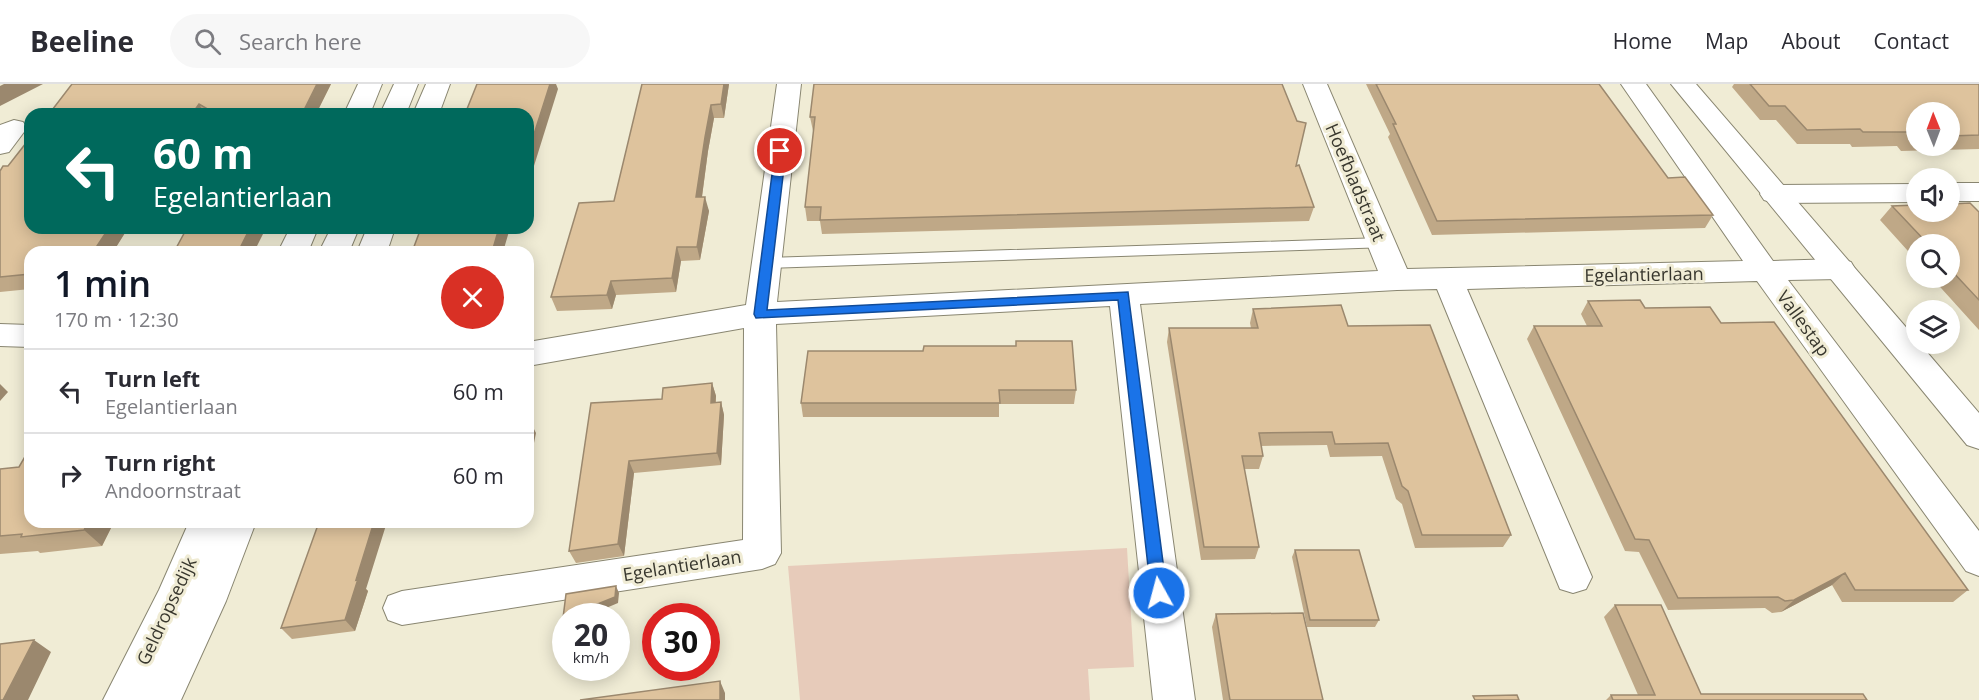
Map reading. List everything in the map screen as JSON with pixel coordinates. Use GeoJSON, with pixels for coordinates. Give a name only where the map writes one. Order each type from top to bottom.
{"type":"FeatureCollection","features":[{"type":"Feature","properties":{"kind":"street"},"geometry":{"type":"LineString","coordinates":[[360,108],[370,84]]}},
{"type":"Feature","properties":{"kind":"street"},"geometry":{"type":"LineString","coordinates":[[396,108],[406,84]]}},
{"type":"Feature","properties":{"kind":"street"},"geometry":{"type":"LineString","coordinates":[[428,108],[438,84]]}},
{"type":"Feature","properties":{"kind":"street"},"geometry":{"type":"LineString","coordinates":[[760,314],[789,84]]}},
{"type":"Feature","properties":{"kind":"street","name":"Hoefbladstraat"},"geometry":{"type":"LineString","coordinates":[[1315,84],[1397,280]]}},
{"type":"Feature","properties":{"kind":"street","name":"Vallestap"},"geometry":{"type":"LineString","coordinates":[[1632,84],[1765,271],[1979,560]]}},
{"type":"Feature","properties":{"kind":"street"},"geometry":{"type":"LineString","coordinates":[[1683,84],[1979,436]]}},
{"type":"Feature","properties":{"kind":"street"},"geometry":{"type":"LineString","coordinates":[[0,135],[14,128],[0,146]]}},
{"type":"Feature","properties":{"kind":"street"},"geometry":{"type":"LineString","coordinates":[[1960,192],[1979,192]]}},
{"type":"Feature","properties":{"kind":"street"},"geometry":{"type":"LineString","coordinates":[[1774,194],[1906,193]]}},
{"type":"Feature","properties":{"kind":"street","name":"Egelantierlaan"},"geometry":{"type":"LineString","coordinates":[[534,353],[760,314],[1397,280],[1840,269]]}},
{"type":"Feature","properties":{"kind":"street"},"geometry":{"type":"LineString","coordinates":[[1448,279],[1573,577]]}},
{"type":"Feature","properties":{"kind":"street"},"geometry":{"type":"LineString","coordinates":[[1124,295],[1174,700]]}},
{"type":"Feature","properties":{"kind":"street","name":"Egelantierlaan"},"geometry":{"type":"LineString","coordinates":[[402,608],[762,553],[760,314]]}},
{"type":"Feature","properties":{"kind":"street"},"geometry":{"type":"LineString","coordinates":[[0,335],[24,336]]}},
{"type":"Feature","properties":{"kind":"street","name":"Geldropsedijk"},"geometry":{"type":"LineString","coordinates":[[124,700],[175,597],[204,528]]}},
{"type":"Feature","properties":{"kind":"street","name":"Geldropsedijk"},"geometry":{"type":"LineString","coordinates":[[160,700],[207,601],[236,528]]}},
{"type":"Feature","properties":{"kind":"lane"},"geometry":{"type":"LineString","coordinates":[[766,263],[1382,243]]}},
{"type":"Feature","properties":{"kind":"shaded area"},"geometry":{"type":"Polygon","coordinates":[[[1127,548],[1134,667],[1088,669],[1090,700],[800,700],[788,566],[1127,548]]]}},
{"type":"Feature","properties":{"kind":"building"},"geometry":{"type":"Polygon","coordinates":[[[72,84],[317,84],[305,108],[206,108],[199,104],[196,108],[54,108],[72,84]]]}},
{"type":"Feature","properties":{"kind":"building"},"geometry":{"type":"Polygon","coordinates":[[[477,84],[550,84],[534,134],[534,108],[467,108],[477,84]]]}},
{"type":"Feature","properties":{"kind":"building"},"geometry":{"type":"Polygon","coordinates":[[[642,84],[724,84],[721,104],[711,105],[705,137],[696,197],[705,197],[697,247],[677,247],[672,278],[611,281],[607,295],[551,297],[579,203],[614,201],[642,84]]]}},
{"type":"Feature","properties":{"kind":"building"},"geometry":{"type":"Polygon","coordinates":[[[814,84],[1282,84],[1297,121],[1306,123],[1296,166],[1299,165],[1314,207],[820,220],[821,207],[805,207],[815,117],[810,117],[814,84]]]}},
{"type":"Feature","properties":{"kind":"building"},"geometry":{"type":"Polygon","coordinates":[[[1376,84],[1599,84],[1668,178],[1685,177],[1713,215],[1437,221],[1393,124],[1396,124],[1376,84]]]}},
{"type":"Feature","properties":{"kind":"building"},"geometry":{"type":"Polygon","coordinates":[[[1750,84],[1979,84],[1979,135],[1960,136],[1960,102],[1906,102],[1906,132],[1863,132],[1860,129],[1807,130],[1785,106],[1769,106],[1750,84]]]}},
{"type":"Feature","properties":{"kind":"building"},"geometry":{"type":"Polygon","coordinates":[[[24,146],[24,234],[105,234],[97,246],[24,246],[24,275],[0,277],[0,171],[3,166],[8,166],[24,146]]]}},
{"type":"Feature","properties":{"kind":"building"},"geometry":{"type":"Polygon","coordinates":[[[1970,203],[1979,212],[1979,300],[1960,280],[1960,234],[1919,234],[1907,222],[1960,222],[1960,204],[1970,203]]]}},
{"type":"Feature","properties":{"kind":"building"},"geometry":{"type":"Polygon","coordinates":[[[1906,205],[1906,221],[1892,206],[1906,205]]]}},
{"type":"Feature","properties":{"kind":"building"},"geometry":{"type":"Polygon","coordinates":[[[184,234],[247,234],[241,246],[177,246],[184,234]]]}},
{"type":"Feature","properties":{"kind":"building"},"geometry":{"type":"Polygon","coordinates":[[[419,234],[497,234],[494,246],[414,246],[419,234]]]}},
{"type":"Feature","properties":{"kind":"building"},"geometry":{"type":"Polygon","coordinates":[[[1640,300],[1645,308],[1710,307],[1721,323],[1774,322],[1968,590],[1855,590],[1845,573],[1794,600],[1785,601],[1778,597],[1678,598],[1649,540],[1635,539],[1534,326],[1602,326],[1588,301],[1640,300]]]}},
{"type":"Feature","properties":{"kind":"building"},"geometry":{"type":"Polygon","coordinates":[[[1341,305],[1348,326],[1430,325],[1511,535],[1422,535],[1408,491],[1402,486],[1388,443],[1335,444],[1332,432],[1259,433],[1263,456],[1242,456],[1259,547],[1204,547],[1169,328],[1258,328],[1253,309],[1341,305]]]}},
{"type":"Feature","properties":{"kind":"building"},"geometry":{"type":"Polygon","coordinates":[[[1016,341],[1072,341],[1076,390],[999,390],[1000,403],[801,403],[808,351],[923,351],[924,346],[1016,346],[1016,341]]]}},
{"type":"Feature","properties":{"kind":"building"},"geometry":{"type":"Polygon","coordinates":[[[712,383],[711,403],[721,402],[717,453],[629,461],[618,544],[569,551],[591,403],[662,399],[663,388],[712,383]]]}},
{"type":"Feature","properties":{"kind":"building"},"geometry":{"type":"Polygon","coordinates":[[[24,458],[24,528],[85,528],[84,530],[21,537],[22,534],[0,536],[0,469],[19,467],[24,458]]]}},
{"type":"Feature","properties":{"kind":"building"},"geometry":{"type":"Polygon","coordinates":[[[317,528],[372,528],[345,620],[281,628],[317,528]]]}},
{"type":"Feature","properties":{"kind":"building"},"geometry":{"type":"Polygon","coordinates":[[[1295,550],[1359,550],[1379,620],[1310,620],[1295,550]]]}},
{"type":"Feature","properties":{"kind":"building"},"geometry":{"type":"Polygon","coordinates":[[[616,586],[615,597],[600,603],[565,603],[566,594],[616,586]]]}},
{"type":"Feature","properties":{"kind":"building"},"geometry":{"type":"Polygon","coordinates":[[[1615,605],[1661,605],[1701,694],[1863,694],[1867,700],[1613,700],[1611,695],[1655,695],[1615,605]]]}},
{"type":"Feature","properties":{"kind":"building"},"geometry":{"type":"Polygon","coordinates":[[[1303,613],[1323,700],[1230,700],[1216,614],[1303,613]]]}},
{"type":"Feature","properties":{"kind":"building"},"geometry":{"type":"Polygon","coordinates":[[[34,640],[3,700],[0,700],[0,644],[34,640]]]}},
{"type":"Feature","properties":{"kind":"building"},"geometry":{"type":"Polygon","coordinates":[[[720,681],[720,700],[580,700],[720,681]]]}},
{"type":"Feature","properties":{"kind":"building"},"geometry":{"type":"Polygon","coordinates":[[[1517,695],[1519,700],[1475,700],[1473,696],[1517,695]]]}},
{"type":"Feature","properties":{"kind":"route"},"geometry":{"type":"LineString","coordinates":[[780,151],[760,314],[1124,295],[1159,593]]}}]}
